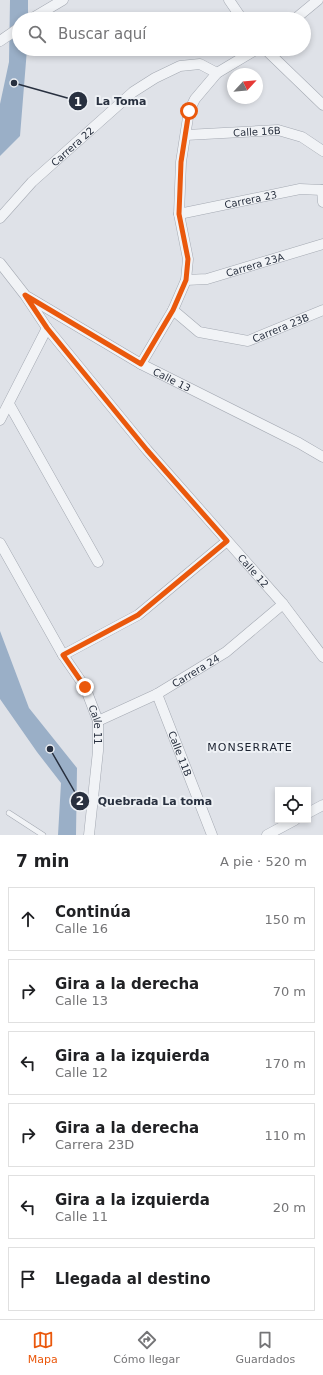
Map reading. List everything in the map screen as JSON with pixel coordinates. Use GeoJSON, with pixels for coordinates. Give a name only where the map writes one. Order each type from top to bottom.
{"type":"FeatureCollection","features":[{"type":"Feature","properties":{"kind":"street"},"geometry":{"type":"LineString","coordinates":[[43,12],[63,0]]}},
{"type":"Feature","properties":{"kind":"street"},"geometry":{"type":"LineString","coordinates":[[229,0],[237,12]]}},
{"type":"Feature","properties":{"kind":"street"},"geometry":{"type":"LineString","coordinates":[[303,12],[318,0]]}},
{"type":"Feature","properties":{"kind":"street"},"geometry":{"type":"LineString","coordinates":[[3,39],[12,33]]}},
{"type":"Feature","properties":{"kind":"street"},"geometry":{"type":"LineString","coordinates":[[141,364],[173,310],[186,280],[188,259],[179,214],[181,162],[189,111],[195,99],[217,73],[245,56]]}},
{"type":"Feature","properties":{"kind":"street"},"geometry":{"type":"LineString","coordinates":[[272,56],[323,106]]}},
{"type":"Feature","properties":{"kind":"street","name":"Carrera 22"},"geometry":{"type":"LineString","coordinates":[[0,218],[32,182],[133,92],[155,78],[180,66],[200,64],[217,73]]}},
{"type":"Feature","properties":{"kind":"street","name":"Calle 16B"},"geometry":{"type":"LineString","coordinates":[[186,135],[278,130],[302,137],[323,152]]}},
{"type":"Feature","properties":{"kind":"street","name":"Carrera 23"},"geometry":{"type":"LineString","coordinates":[[179,214],[300,189],[323,189]]}},
{"type":"Feature","properties":{"kind":"street"},"geometry":{"type":"LineString","coordinates":[[323,189],[323,202]]}},
{"type":"Feature","properties":{"kind":"street","name":"Carrera 23A"},"geometry":{"type":"LineString","coordinates":[[186,280],[207,279],[323,244]]}},
{"type":"Feature","properties":{"kind":"street","name":"Calle 12"},"geometry":{"type":"LineString","coordinates":[[2,268],[25,295],[47,328],[147,450],[283,604],[323,657]]}},
{"type":"Feature","properties":{"kind":"street","name":"Calle 13"},"geometry":{"type":"LineString","coordinates":[[25,295],[141,364],[299,443],[323,457]]}},
{"type":"Feature","properties":{"kind":"street","name":"Carrera 23B"},"geometry":{"type":"LineString","coordinates":[[173,310],[199,332],[248,341],[323,310]]}},
{"type":"Feature","properties":{"kind":"street"},"geometry":{"type":"LineString","coordinates":[[0,420],[47,328]]}},
{"type":"Feature","properties":{"kind":"street"},"geometry":{"type":"LineString","coordinates":[[9,404],[98,562]]}},
{"type":"Feature","properties":{"kind":"street"},"geometry":{"type":"LineString","coordinates":[[63,655],[138,615],[227,541]]}},
{"type":"Feature","properties":{"kind":"street","name":"Calle 11"},"geometry":{"type":"LineString","coordinates":[[0,543],[63,655],[85,687],[98,721],[98,751],[89,835]]}},
{"type":"Feature","properties":{"kind":"street","name":"Carrera 24"},"geometry":{"type":"LineString","coordinates":[[98,721],[157,694],[226,652],[283,604]]}},
{"type":"Feature","properties":{"kind":"street","name":"Calle 11B"},"geometry":{"type":"LineString","coordinates":[[157,694],[212,835]]}},
{"type":"Feature","properties":{"kind":"street"},"geometry":{"type":"LineString","coordinates":[[311,812],[323,806]]}},
{"type":"Feature","properties":{"kind":"street"},"geometry":{"type":"LineString","coordinates":[[267,835],[289,823]]}},
{"type":"Feature","properties":{"kind":"lane"},"geometry":{"type":"LineString","coordinates":[[9,813],[43,835]]}},
{"type":"Feature","properties":{"kind":"water"},"geometry":{"type":"Polygon","coordinates":[[[10,0],[28,0],[28,12],[12,12],[12,56],[26,56],[20,136],[0,156],[0,104],[9,62],[10,0]]]}},
{"type":"Feature","properties":{"kind":"water"},"geometry":{"type":"Polygon","coordinates":[[[0,631],[29,708],[77,768],[76,835],[58,835],[61,783],[37,752],[0,699],[0,631]]]}},
{"type":"Feature","properties":{"kind":"place","name":"La Toma"},"geometry":{"type":"Point","coordinates":[14,83]}},
{"type":"Feature","properties":{"kind":"place","name":"Quebrada La toma"},"geometry":{"type":"Point","coordinates":[50,749]}},
{"type":"Feature","properties":{"kind":"district","name":"MONSERRATE"},"geometry":{"type":"Point","coordinates":[250,747]}},
{"type":"Feature","properties":{"kind":"route"},"geometry":{"type":"LineString","coordinates":[[85,687],[63,655],[138,615],[227,541],[147,450],[47,328],[25,295],[141,364],[173,310],[186,280],[188,259],[179,214],[181,162],[189,111]]}}]}
